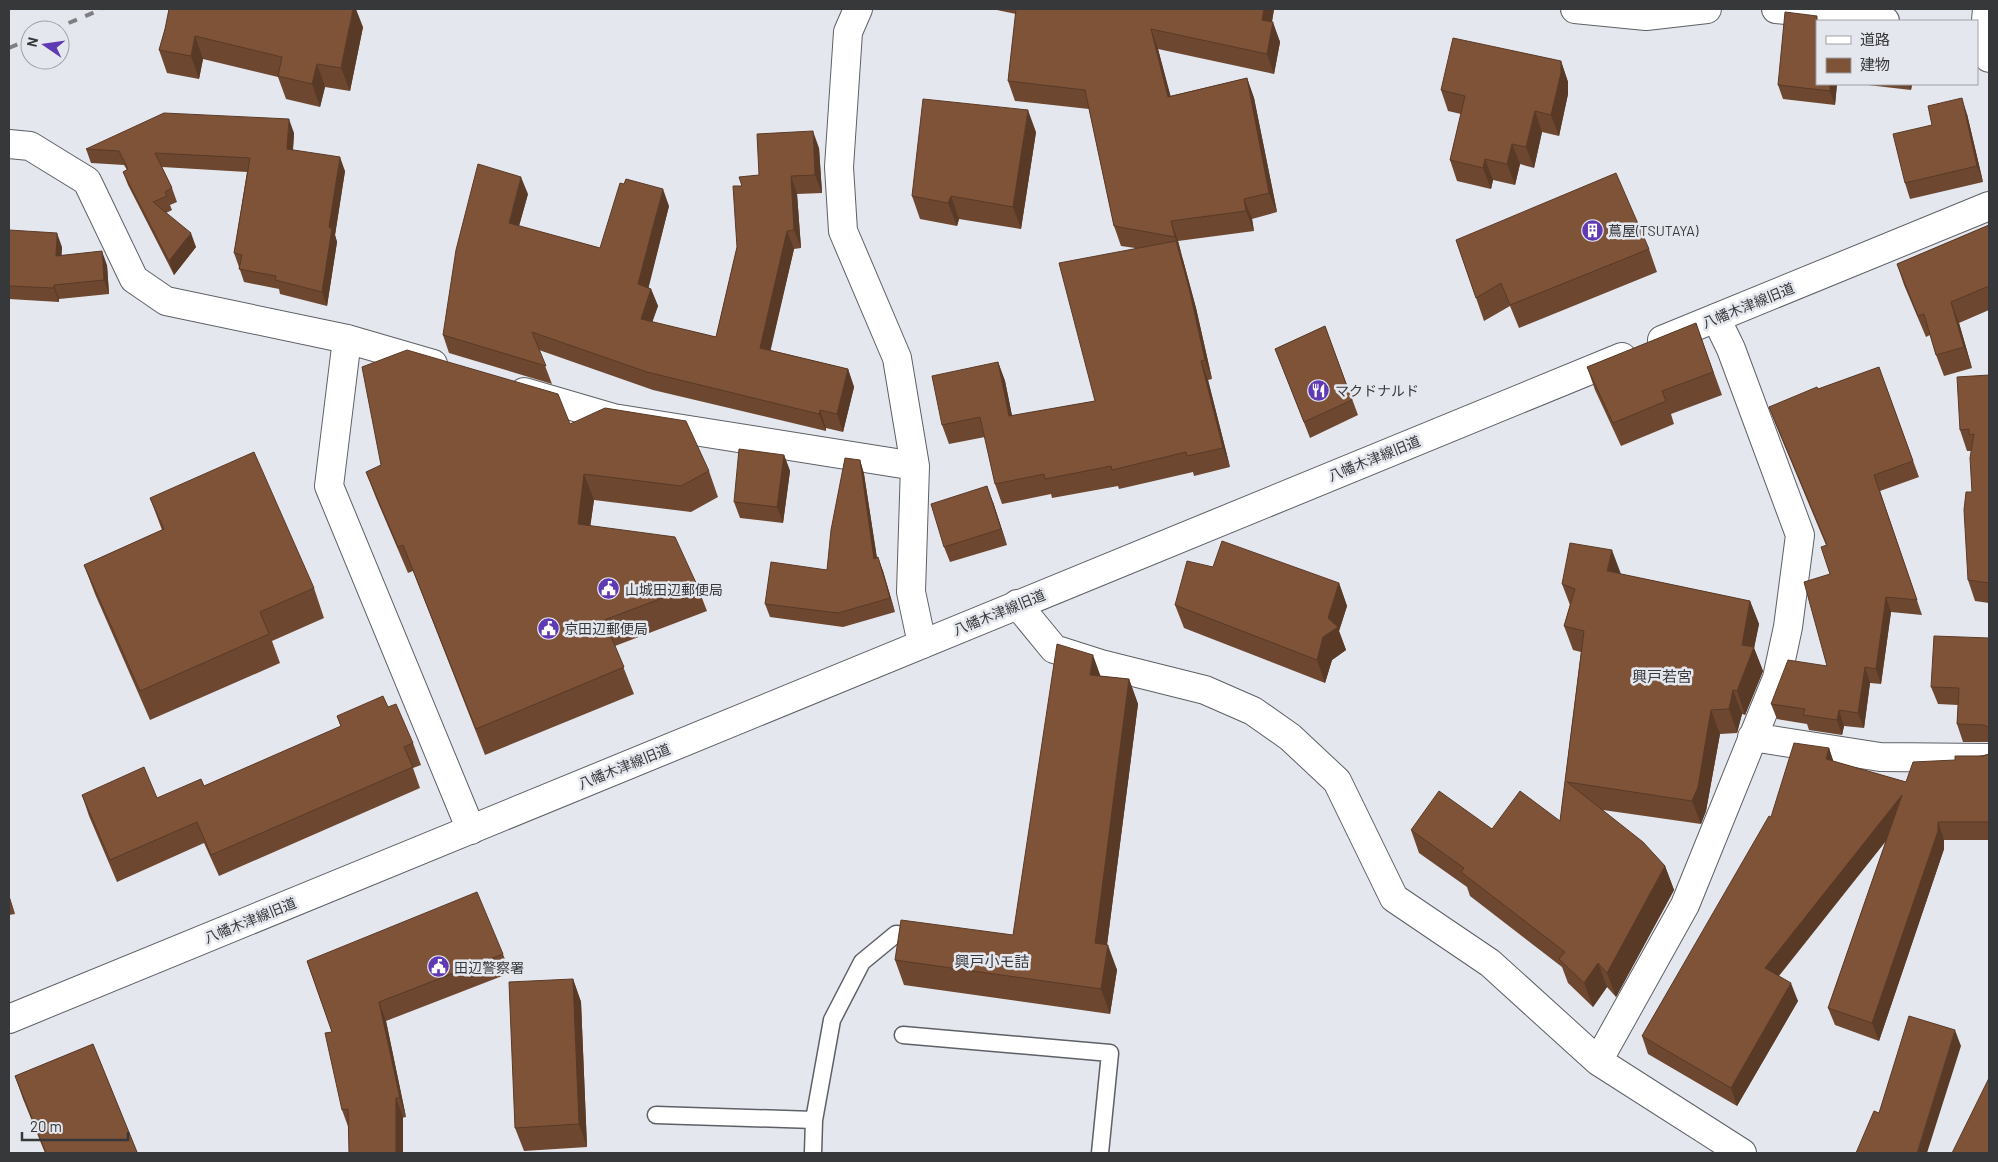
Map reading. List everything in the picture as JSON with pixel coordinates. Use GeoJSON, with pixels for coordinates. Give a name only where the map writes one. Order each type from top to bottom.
{"type":"FeatureCollection","features":[{"type":"Feature","properties":{"kind":"street"},"geometry":{"type":"LineString","coordinates":[[858,9],[848,32],[839,168],[844,230],[897,358],[915,466],[911,592],[922,644]]}},
{"type":"Feature","properties":{"kind":"street"},"geometry":{"type":"LineString","coordinates":[[1576,9],[1646,16],[1707,9]]}},
{"type":"Feature","properties":{"kind":"street"},"geometry":{"type":"LineString","coordinates":[[1776,9],[1857,13],[1882,20]]}},
{"type":"Feature","properties":{"kind":"street"},"geometry":{"type":"LineString","coordinates":[[9,144],[30,146],[87,181],[134,280],[166,301],[347,339],[461,373]]}},
{"type":"Feature","properties":{"kind":"street","name":"八幡木津線旧道"},"geometry":{"type":"LineString","coordinates":[[9,1019],[1989,206]]}},
{"type":"Feature","properties":{"kind":"street"},"geometry":{"type":"LineString","coordinates":[[1598,1061],[1685,905],[1779,669],[1788,627],[1800,535],[1731,349],[1716,318]]}},
{"type":"Feature","properties":{"kind":"street"},"geometry":{"type":"LineString","coordinates":[[347,339],[329,486],[471,830]]}},
{"type":"Feature","properties":{"kind":"street"},"geometry":{"type":"LineString","coordinates":[[499,384],[612,418],[915,466]]}},
{"type":"Feature","properties":{"kind":"street"},"geometry":{"type":"LineString","coordinates":[[1017,604],[1054,649],[1101,664],[1205,690],[1253,712],[1290,737],[1337,781],[1394,898],[1490,963],[1598,1061],[1742,1153]]}},
{"type":"Feature","properties":{"kind":"street"},"geometry":{"type":"LineString","coordinates":[[1752,737],[1880,758],[1989,758]]}},
{"type":"Feature","properties":{"kind":"lane"},"geometry":{"type":"LineString","coordinates":[[813,1153],[814,1120],[832,1020],[862,962],[896,934],[933,937]]}},
{"type":"Feature","properties":{"kind":"lane"},"geometry":{"type":"LineString","coordinates":[[903,1034],[1110,1053],[1100,1153]]}},
{"type":"Feature","properties":{"kind":"lane"},"geometry":{"type":"LineString","coordinates":[[656,1114],[814,1120]]}},
{"type":"Feature","properties":{"kind":"building"},"geometry":{"type":"Polygon","coordinates":[[[169,9],[353,9],[341,68],[317,64],[312,84],[278,76],[282,57],[195,36],[191,56],[159,50],[169,9]]]}},
{"type":"Feature","properties":{"kind":"building"},"geometry":{"type":"Polygon","coordinates":[[[1016,9],[1264,9],[1262,20],[1273,22],[1267,54],[1151,29],[1168,97],[1247,78],[1269,193],[1244,199],[1246,211],[1171,221],[1175,237],[1114,226],[1085,90],[1008,81],[1016,9]]]}},
{"type":"Feature","properties":{"kind":"building"},"geometry":{"type":"Polygon","coordinates":[[[1785,12],[1817,16],[1816,85],[1830,85],[1830,91],[1778,85],[1785,12]]]}},
{"type":"Feature","properties":{"kind":"building"},"geometry":{"type":"Polygon","coordinates":[[[1453,38],[1561,61],[1561,73],[1551,115],[1535,111],[1526,147],[1512,144],[1507,164],[1485,159],[1483,168],[1450,160],[1465,96],[1441,90],[1453,38]]]}},
{"type":"Feature","properties":{"kind":"building"},"geometry":{"type":"Polygon","coordinates":[[[1962,98],[1977,166],[1905,183],[1893,134],[1932,125],[1928,106],[1962,98]]]}},
{"type":"Feature","properties":{"kind":"building"},"geometry":{"type":"Polygon","coordinates":[[[923,99],[1028,110],[1013,207],[951,196],[948,203],[912,196],[923,99]]]}},
{"type":"Feature","properties":{"kind":"building"},"geometry":{"type":"Polygon","coordinates":[[[164,113],[289,119],[287,149],[340,157],[329,227],[332,229],[322,292],[275,280],[276,276],[239,269],[242,255],[234,253],[250,158],[155,153],[172,188],[165,192],[167,196],[153,202],[191,233],[169,261],[123,172],[128,169],[119,151],[86,149],[164,113]]]}},
{"type":"Feature","properties":{"kind":"building"},"geometry":{"type":"Polygon","coordinates":[[[813,131],[815,175],[791,176],[794,230],[787,231],[760,348],[848,369],[837,414],[820,410],[819,414],[647,372],[532,332],[546,366],[443,335],[456,250],[478,164],[521,177],[509,223],[600,248],[620,183],[624,184],[626,179],[663,189],[638,284],[651,289],[641,319],[716,337],[737,247],[733,186],[742,186],[739,177],[759,175],[757,134],[813,131]]]}},
{"type":"Feature","properties":{"kind":"building","name":"蔦屋(TSUTAYA)"},"geometry":{"type":"Polygon","coordinates":[[[1616,173],[1649,249],[1510,305],[1501,283],[1476,298],[1456,240],[1616,173]]]}},
{"type":"Feature","properties":{"kind":"building"},"geometry":{"type":"Polygon","coordinates":[[[1989,225],[1989,286],[1951,302],[1964,347],[1936,355],[1924,314],[1918,316],[1897,264],[1989,225]]]}},
{"type":"Feature","properties":{"kind":"building"},"geometry":{"type":"Polygon","coordinates":[[[9,230],[57,233],[56,256],[102,251],[104,280],[54,285],[54,288],[9,286],[9,230]]]}},
{"type":"Feature","properties":{"kind":"building"},"geometry":{"type":"Polygon","coordinates":[[[1176,241],[1189,288],[1205,360],[1201,361],[1223,448],[1187,456],[1186,452],[1112,470],[1111,466],[1045,479],[1044,474],[995,484],[980,417],[942,425],[932,376],[998,362],[1009,416],[1095,401],[1059,263],[1176,241]]]}},
{"type":"Feature","properties":{"kind":"building"},"geometry":{"type":"Polygon","coordinates":[[[1696,323],[1713,372],[1662,391],[1666,401],[1613,423],[1587,367],[1696,323]]]}},
{"type":"Feature","properties":{"kind":"building","name":"マクドナルド"},"geometry":{"type":"Polygon","coordinates":[[[1325,326],[1352,400],[1304,422],[1275,349],[1325,326]]]}},
{"type":"Feature","properties":{"kind":"building"},"geometry":{"type":"Polygon","coordinates":[[[407,350],[558,394],[570,424],[605,408],[686,421],[709,471],[681,486],[584,474],[578,524],[675,537],[697,585],[604,620],[624,667],[476,729],[403,545],[398,547],[366,472],[381,465],[362,367],[407,350]]]}},
{"type":"Feature","properties":{"kind":"building"},"geometry":{"type":"Polygon","coordinates":[[[1879,367],[1913,461],[1874,475],[1917,600],[1886,597],[1876,669],[1865,667],[1858,713],[1839,710],[1837,720],[1803,715],[1805,709],[1771,704],[1788,660],[1827,666],[1804,582],[1830,574],[1821,547],[1827,545],[1769,407],[1817,387],[1818,389],[1879,367]]]}},
{"type":"Feature","properties":{"kind":"building"},"geometry":{"type":"Polygon","coordinates":[[[1989,375],[1989,583],[1968,580],[1964,510],[1966,492],[1972,492],[1970,458],[1974,434],[1969,435],[1969,429],[1960,430],[1957,377],[1989,375]]]}},
{"type":"Feature","properties":{"kind":"building"},"geometry":{"type":"Polygon","coordinates":[[[739,449],[784,455],[777,507],[734,502],[739,449]]]}},
{"type":"Feature","properties":{"kind":"building"},"geometry":{"type":"Polygon","coordinates":[[[254,452],[314,588],[260,612],[269,634],[140,691],[84,565],[164,529],[150,498],[254,452]]]}},
{"type":"Feature","properties":{"kind":"building"},"geometry":{"type":"Polygon","coordinates":[[[845,458],[860,460],[874,559],[878,557],[890,598],[838,613],[765,604],[771,562],[827,570],[831,530],[845,458]]]}},
{"type":"Feature","properties":{"kind":"building"},"geometry":{"type":"Polygon","coordinates":[[[987,486],[1001,529],[944,547],[931,504],[987,486]]]}},
{"type":"Feature","properties":{"kind":"building"},"geometry":{"type":"Polygon","coordinates":[[[1222,541],[1339,583],[1328,618],[1338,627],[1323,637],[1317,660],[1175,605],[1187,561],[1213,567],[1222,541]]]}},
{"type":"Feature","properties":{"kind":"building"},"geometry":{"type":"Polygon","coordinates":[[[1570,543],[1612,550],[1607,571],[1750,601],[1742,645],[1754,647],[1737,691],[1733,690],[1729,709],[1711,710],[1698,787],[1692,801],[1567,782],[1643,842],[1665,866],[1607,973],[1598,963],[1584,983],[1559,959],[1565,952],[1461,872],[1464,868],[1411,830],[1439,791],[1492,829],[1520,791],[1560,821],[1584,631],[1564,626],[1575,589],[1562,584],[1570,543]]]}},
{"type":"Feature","properties":{"kind":"building"},"geometry":{"type":"Polygon","coordinates":[[[1934,636],[1989,638],[1989,727],[1957,724],[1959,688],[1931,687],[1934,636]]]}},
{"type":"Feature","properties":{"kind":"building"},"geometry":{"type":"Polygon","coordinates":[[[1057,644],[1093,655],[1090,675],[1129,679],[1095,943],[1108,945],[1101,989],[895,960],[901,920],[1013,935],[1057,644]]]}},
{"type":"Feature","properties":{"kind":"building"},"geometry":{"type":"Polygon","coordinates":[[[383,696],[388,707],[396,704],[413,743],[404,747],[413,767],[211,855],[197,822],[110,860],[82,795],[144,767],[157,798],[201,779],[204,786],[341,726],[337,716],[383,696]]]}},
{"type":"Feature","properties":{"kind":"building"},"geometry":{"type":"Polygon","coordinates":[[[1794,743],[1829,748],[1826,759],[1906,782],[1913,762],[1955,760],[1955,756],[1983,756],[1989,754],[1989,822],[1938,822],[1938,831],[1872,1023],[1828,1008],[1902,795],[1765,968],[1791,983],[1731,1088],[1642,1036],[1769,816],[1771,817],[1794,743]]]}},
{"type":"Feature","properties":{"kind":"building"},"geometry":{"type":"Polygon","coordinates":[[[477,892],[503,954],[379,1002],[400,1098],[396,1098],[396,1153],[349,1153],[348,1109],[342,1110],[325,1033],[332,1032],[307,961],[477,892]]]}},
{"type":"Feature","properties":{"kind":"building"},"geometry":{"type":"Polygon","coordinates":[[[573,979],[579,1124],[515,1128],[509,982],[573,979]]]}},
{"type":"Feature","properties":{"kind":"building"},"geometry":{"type":"Polygon","coordinates":[[[1909,1016],[1955,1030],[1917,1153],[1856,1153],[1874,1111],[1879,1113],[1909,1016]]]}},
{"type":"Feature","properties":{"kind":"building"},"geometry":{"type":"Polygon","coordinates":[[[93,1044],[137,1152],[46,1153],[15,1076],[93,1044]]]}},
{"type":"Feature","properties":{"kind":"building"},"geometry":{"type":"Polygon","coordinates":[[[1989,1078],[1989,1153],[1952,1153],[1989,1078]]]}},
{"type":"Feature","properties":{"kind":"railway"},"geometry":{"type":"LineString","coordinates":[[70,22],[102,9]]}},
{"type":"Feature","properties":{"kind":"railway"},"geometry":{"type":"LineString","coordinates":[[9,48],[20,43]]}},
{"type":"Feature","properties":{"kind":"place","name":"蔦屋(TSUTAYA)"},"geometry":{"type":"Point","coordinates":[1592,230]}},
{"type":"Feature","properties":{"kind":"place","name":"マクドナルド"},"geometry":{"type":"Point","coordinates":[1319,390]}},
{"type":"Feature","properties":{"kind":"place","name":"山城田辺郵便局"},"geometry":{"type":"Point","coordinates":[609,589]}},
{"type":"Feature","properties":{"kind":"place","name":"京田辺郵便局"},"geometry":{"type":"Point","coordinates":[548,628]}},
{"type":"Feature","properties":{"kind":"place","name":"田辺警察署"},"geometry":{"type":"Point","coordinates":[438,967]}},
{"type":"Feature","properties":{"kind":"district","name":"興戸若宮"},"geometry":{"type":"Point","coordinates":[1662,676]}},
{"type":"Feature","properties":{"kind":"district","name":"興戸小モ詰"},"geometry":{"type":"Point","coordinates":[992,961]}}]}
